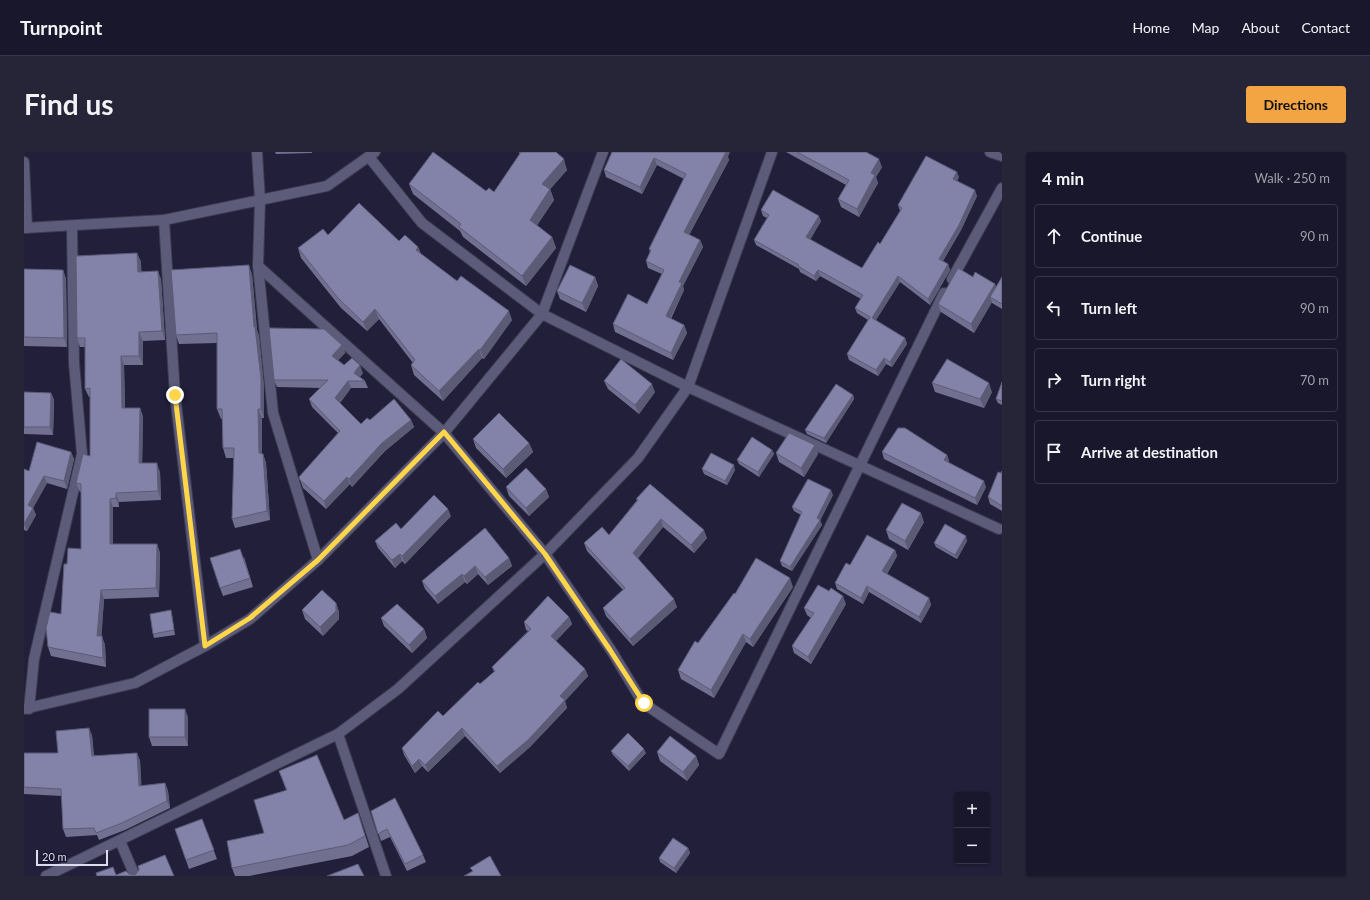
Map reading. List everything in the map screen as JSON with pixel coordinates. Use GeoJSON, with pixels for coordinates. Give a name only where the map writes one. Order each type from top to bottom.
{"type":"FeatureCollection","features":[{"type":"Feature","properties":{"kind":"street"},"geometry":{"type":"LineString","coordinates":[[257,152],[260,200],[258,266],[273,413],[318,560]]}},
{"type":"Feature","properties":{"kind":"street"},"geometry":{"type":"LineString","coordinates":[[72,227],[74,363],[82,454],[34,659],[27,709],[135,684],[205,646],[250,618],[318,560],[444,432],[542,314],[603,152]]}},
{"type":"Feature","properties":{"kind":"street"},"geometry":{"type":"LineString","coordinates":[[46,876],[338,734],[398,689],[545,554],[638,458],[688,388],[772,152]]}},
{"type":"Feature","properties":{"kind":"street"},"geometry":{"type":"LineString","coordinates":[[990,152],[1002,156]]}},
{"type":"Feature","properties":{"kind":"street"},"geometry":{"type":"LineString","coordinates":[[24,162],[26,228],[72,227],[164,220],[328,186],[372,155],[422,223],[542,314],[688,388],[1000,528]]}},
{"type":"Feature","properties":{"kind":"street"},"geometry":{"type":"LineString","coordinates":[[258,266],[444,432],[545,554],[644,703],[720,754],[931,317],[1002,188]]}},
{"type":"Feature","properties":{"kind":"street"},"geometry":{"type":"LineString","coordinates":[[164,220],[175,395],[205,646]]}},
{"type":"Feature","properties":{"kind":"street"},"geometry":{"type":"LineString","coordinates":[[338,734],[386,876]]}},
{"type":"Feature","properties":{"kind":"street"},"geometry":{"type":"LineString","coordinates":[[120,841],[135,876]]}},
{"type":"Feature","properties":{"kind":"building"},"geometry":{"type":"Polygon","coordinates":[[[433,152],[486,191],[489,188],[494,192],[521,152],[556,152],[564,159],[542,184],[550,189],[530,220],[552,237],[522,276],[459,227],[461,224],[409,184],[433,152]]]}},
{"type":"Feature","properties":{"kind":"building"},"geometry":{"type":"Polygon","coordinates":[[[612,152],[726,152],[684,232],[700,240],[679,282],[682,283],[666,316],[684,325],[671,353],[613,324],[628,294],[647,304],[664,270],[646,261],[651,250],[649,249],[686,174],[654,158],[640,187],[604,170],[612,152]]]}},
{"type":"Feature","properties":{"kind":"building"},"geometry":{"type":"Polygon","coordinates":[[[797,152],[866,152],[879,159],[871,173],[875,175],[857,209],[838,199],[849,180],[797,152]]]}},
{"type":"Feature","properties":{"kind":"building"},"geometry":{"type":"Polygon","coordinates":[[[926,156],[957,172],[953,179],[975,190],[959,225],[939,259],[948,264],[928,299],[898,276],[872,318],[905,338],[890,362],[884,358],[876,370],[847,354],[870,317],[855,308],[863,295],[818,270],[814,276],[798,266],[799,265],[754,240],[769,215],[761,210],[773,190],[819,216],[806,237],[862,268],[878,242],[880,244],[902,208],[898,205],[926,156]]]}},
{"type":"Feature","properties":{"kind":"building"},"geometry":{"type":"Polygon","coordinates":[[[359,203],[399,241],[405,235],[418,247],[416,250],[457,281],[461,276],[509,311],[480,350],[479,349],[439,391],[411,365],[415,360],[375,309],[363,322],[338,298],[298,248],[323,229],[328,235],[359,203]]]}},
{"type":"Feature","properties":{"kind":"building"},"geometry":{"type":"Polygon","coordinates":[[[137,253],[138,272],[158,271],[162,331],[139,332],[139,356],[121,356],[122,408],[140,408],[139,463],[157,463],[158,491],[116,493],[116,498],[110,499],[110,544],[157,544],[156,588],[101,590],[97,636],[102,636],[103,658],[48,647],[46,628],[50,612],[61,614],[64,564],[67,564],[68,548],[81,549],[81,484],[76,483],[83,454],[90,456],[90,388],[85,389],[85,338],[77,338],[76,256],[137,253]]]}},
{"type":"Feature","properties":{"kind":"building"},"geometry":{"type":"Polygon","coordinates":[[[249,265],[254,327],[261,378],[261,409],[258,409],[259,453],[263,454],[267,511],[232,519],[234,448],[223,448],[222,409],[217,409],[217,333],[176,335],[171,270],[249,265]]]}},
{"type":"Feature","properties":{"kind":"building"},"geometry":{"type":"Polygon","coordinates":[[[570,265],[595,277],[582,303],[557,291],[570,265]]]}},
{"type":"Feature","properties":{"kind":"building"},"geometry":{"type":"Polygon","coordinates":[[[958,268],[973,277],[975,272],[995,284],[971,324],[938,304],[958,268]]]}},
{"type":"Feature","properties":{"kind":"building"},"geometry":{"type":"Polygon","coordinates":[[[24,269],[63,270],[64,338],[24,337],[24,269]]]}},
{"type":"Feature","properties":{"kind":"building"},"geometry":{"type":"Polygon","coordinates":[[[1002,277],[1002,304],[990,297],[1002,277]]]}},
{"type":"Feature","properties":{"kind":"building"},"geometry":{"type":"Polygon","coordinates":[[[269,328],[324,329],[342,345],[332,356],[344,365],[352,358],[360,365],[354,373],[365,381],[348,381],[335,398],[361,424],[367,418],[370,420],[394,399],[411,420],[382,443],[349,479],[347,477],[324,501],[300,480],[299,477],[340,431],[309,399],[328,380],[274,380],[269,328]]]}},
{"type":"Feature","properties":{"kind":"building"},"geometry":{"type":"Polygon","coordinates":[[[621,359],[652,384],[635,405],[604,381],[621,359]]]}},
{"type":"Feature","properties":{"kind":"building"},"geometry":{"type":"Polygon","coordinates":[[[947,359],[989,383],[980,399],[932,383],[947,359]]]}},
{"type":"Feature","properties":{"kind":"building"},"geometry":{"type":"Polygon","coordinates":[[[1002,382],[1002,401],[996,399],[1002,382]]]}},
{"type":"Feature","properties":{"kind":"building"},"geometry":{"type":"Polygon","coordinates":[[[836,384],[853,395],[824,438],[805,430],[836,384]]]}},
{"type":"Feature","properties":{"kind":"building"},"geometry":{"type":"Polygon","coordinates":[[[24,392],[51,393],[50,427],[24,427],[24,392]]]}},
{"type":"Feature","properties":{"kind":"building"},"geometry":{"type":"Polygon","coordinates":[[[499,413],[529,443],[503,469],[473,439],[499,413]]]}},
{"type":"Feature","properties":{"kind":"building"},"geometry":{"type":"Polygon","coordinates":[[[898,428],[905,428],[947,455],[944,460],[984,481],[975,498],[882,452],[898,428]]]}},
{"type":"Feature","properties":{"kind":"building"},"geometry":{"type":"Polygon","coordinates":[[[789,433],[815,445],[801,468],[776,453],[789,433]]]}},
{"type":"Feature","properties":{"kind":"building"},"geometry":{"type":"Polygon","coordinates":[[[752,437],[772,450],[758,472],[737,460],[752,437]]]}},
{"type":"Feature","properties":{"kind":"building"},"geometry":{"type":"Polygon","coordinates":[[[37,442],[71,452],[64,481],[44,476],[28,505],[33,508],[24,524],[24,469],[29,471],[37,442]]]}},
{"type":"Feature","properties":{"kind":"building"},"geometry":{"type":"Polygon","coordinates":[[[711,453],[734,465],[725,481],[702,469],[711,453]]]}},
{"type":"Feature","properties":{"kind":"building"},"geometry":{"type":"Polygon","coordinates":[[[526,468],[546,489],[526,508],[506,487],[526,468]]]}},
{"type":"Feature","properties":{"kind":"building"},"geometry":{"type":"Polygon","coordinates":[[[1002,471],[1002,506],[988,497],[998,472],[1001,473],[1002,471]]]}},
{"type":"Feature","properties":{"kind":"building"},"geometry":{"type":"Polygon","coordinates":[[[808,479],[831,490],[817,518],[820,520],[790,567],[780,561],[802,512],[792,507],[808,479]]]}},
{"type":"Feature","properties":{"kind":"building"},"geometry":{"type":"Polygon","coordinates":[[[650,484],[704,530],[691,545],[661,519],[633,553],[674,599],[630,639],[603,608],[625,588],[584,543],[602,527],[609,535],[638,500],[636,499],[650,484]]]}},
{"type":"Feature","properties":{"kind":"building"},"geometry":{"type":"Polygon","coordinates":[[[434,495],[448,509],[402,556],[400,554],[392,560],[375,541],[396,523],[401,529],[434,495]]]}},
{"type":"Feature","properties":{"kind":"building"},"geometry":{"type":"Polygon","coordinates":[[[902,503],[921,513],[905,541],[886,530],[902,503]]]}},
{"type":"Feature","properties":{"kind":"building"},"geometry":{"type":"Polygon","coordinates":[[[945,524],[966,536],[955,555],[934,543],[945,524]]]}},
{"type":"Feature","properties":{"kind":"building"},"geometry":{"type":"Polygon","coordinates":[[[485,528],[509,558],[485,577],[475,566],[464,576],[462,574],[435,596],[422,581],[485,528]]]}},
{"type":"Feature","properties":{"kind":"building"},"geometry":{"type":"Polygon","coordinates":[[[867,535],[895,550],[882,571],[929,598],[919,617],[867,586],[861,598],[835,583],[846,563],[850,565],[867,535]]]}},
{"type":"Feature","properties":{"kind":"building"},"geometry":{"type":"Polygon","coordinates":[[[240,549],[250,578],[220,588],[210,558],[240,549]]]}},
{"type":"Feature","properties":{"kind":"building"},"geometry":{"type":"Polygon","coordinates":[[[756,558],[790,578],[750,639],[743,634],[711,690],[678,670],[695,641],[698,643],[734,593],[735,594],[756,558]]]}},
{"type":"Feature","properties":{"kind":"building"},"geometry":{"type":"Polygon","coordinates":[[[818,585],[829,591],[831,588],[843,596],[808,657],[792,646],[814,613],[804,608],[818,585]]]}},
{"type":"Feature","properties":{"kind":"building"},"geometry":{"type":"Polygon","coordinates":[[[322,590],[336,603],[336,611],[320,627],[302,610],[322,590]]]}},
{"type":"Feature","properties":{"kind":"building"},"geometry":{"type":"Polygon","coordinates":[[[548,596],[569,617],[551,636],[585,669],[560,696],[565,700],[528,740],[497,766],[462,728],[425,765],[419,759],[412,766],[402,748],[438,711],[443,716],[478,682],[480,684],[495,671],[492,667],[531,629],[524,622],[548,596]]]}},
{"type":"Feature","properties":{"kind":"building"},"geometry":{"type":"Polygon","coordinates":[[[397,604],[424,629],[409,645],[381,618],[397,604]]]}},
{"type":"Feature","properties":{"kind":"building"},"geometry":{"type":"Polygon","coordinates":[[[171,610],[174,630],[153,634],[150,614],[171,610]]]}},
{"type":"Feature","properties":{"kind":"building"},"geometry":{"type":"Polygon","coordinates":[[[149,709],[185,709],[185,737],[149,737],[149,709]]]}},
{"type":"Feature","properties":{"kind":"building"},"geometry":{"type":"Polygon","coordinates":[[[89,728],[92,756],[137,753],[139,786],[165,783],[167,801],[122,823],[96,833],[94,828],[63,829],[61,789],[24,787],[24,753],[58,753],[56,731],[89,728]]]}},
{"type":"Feature","properties":{"kind":"building"},"geometry":{"type":"Polygon","coordinates":[[[628,733],[644,749],[628,766],[611,751],[628,733]]]}},
{"type":"Feature","properties":{"kind":"building"},"geometry":{"type":"Polygon","coordinates":[[[670,736],[696,756],[683,772],[657,752],[670,736]]]}},
{"type":"Feature","properties":{"kind":"building"},"geometry":{"type":"Polygon","coordinates":[[[317,755],[344,820],[358,813],[365,836],[348,845],[232,868],[227,841],[264,833],[254,800],[287,790],[279,771],[317,755]]]}},
{"type":"Feature","properties":{"kind":"building"},"geometry":{"type":"Polygon","coordinates":[[[395,798],[423,855],[405,864],[387,829],[378,834],[371,811],[395,798]]]}},
{"type":"Feature","properties":{"kind":"building"},"geometry":{"type":"Polygon","coordinates":[[[202,819],[214,850],[186,860],[175,829],[202,819]]]}},
{"type":"Feature","properties":{"kind":"building"},"geometry":{"type":"Polygon","coordinates":[[[673,838],[688,848],[674,868],[659,858],[673,838]]]}},
{"type":"Feature","properties":{"kind":"building"},"geometry":{"type":"Polygon","coordinates":[[[165,855],[174,876],[97,876],[96,873],[113,867],[116,875],[126,871],[129,874],[135,875],[139,870],[138,866],[165,855]]]}},
{"type":"Feature","properties":{"kind":"building"},"geometry":{"type":"Polygon","coordinates":[[[490,856],[501,876],[464,876],[473,871],[470,868],[490,856]]]}},
{"type":"Feature","properties":{"kind":"building"},"geometry":{"type":"Polygon","coordinates":[[[358,864],[364,876],[327,876],[358,864]]]}},
{"type":"Feature","properties":{"kind":"route"},"geometry":{"type":"LineString","coordinates":[[175,395],[205,646],[250,618],[318,560],[444,432],[545,554],[644,703]]}}]}
